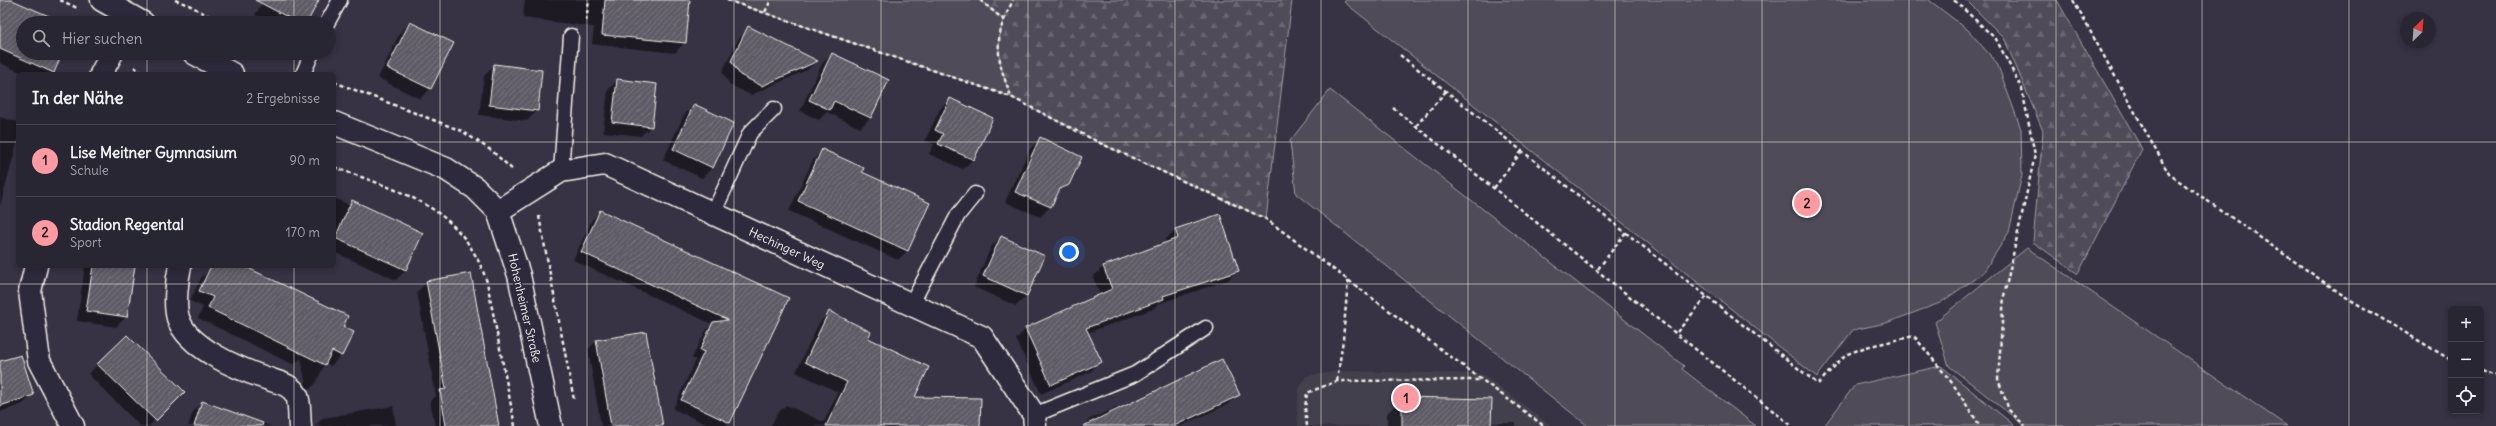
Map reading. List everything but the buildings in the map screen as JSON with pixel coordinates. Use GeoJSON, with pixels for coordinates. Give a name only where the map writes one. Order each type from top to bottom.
{"type":"FeatureCollection","features":[{"type":"Feature","properties":{"kind":"street"},"geometry":{"type":"LineString","coordinates":[[102,0],[127,16]]}},
{"type":"Feature","properties":{"kind":"street"},"geometry":{"type":"LineString","coordinates":[[102,72],[108,60]]}},
{"type":"Feature","properties":{"kind":"street"},"geometry":{"type":"LineString","coordinates":[[207,60],[228,72]]}},
{"type":"Feature","properties":{"kind":"street","name":"Hohenheimer Straße"},"geometry":{"type":"LineString","coordinates":[[336,124],[446,169],[475,188],[498,211],[519,275],[551,426]]}},
{"type":"Feature","properties":{"kind":"street","name":"Hechinger Weg"},"geometry":{"type":"LineString","coordinates":[[498,211],[561,171],[605,164],[982,337],[1034,421]]}},
{"type":"Feature","properties":{"kind":"street"},"geometry":{"type":"LineString","coordinates":[[36,268],[30,291],[39,361],[73,426]]}},
{"type":"Feature","properties":{"kind":"street"},"geometry":{"type":"LineString","coordinates":[[180,268],[177,281],[178,318],[191,338],[210,354],[237,367],[268,379],[284,382],[297,396],[300,426]]}},
{"type":"Feature","properties":{"kind":"lane"},"geometry":{"type":"LineString","coordinates":[[331,16],[340,0]]}},
{"type":"Feature","properties":{"kind":"lane"},"geometry":{"type":"LineString","coordinates":[[561,171],[571,36]]}},
{"type":"Feature","properties":{"kind":"lane"},"geometry":{"type":"LineString","coordinates":[[304,72],[309,60]]}},
{"type":"Feature","properties":{"kind":"lane"},"geometry":{"type":"LineString","coordinates":[[713,214],[750,133],[774,109]]}},
{"type":"Feature","properties":{"kind":"lane"},"geometry":{"type":"LineString","coordinates":[[911,305],[958,215],[975,194]]}},
{"type":"Feature","properties":{"kind":"lane"},"geometry":{"type":"LineString","coordinates":[[1034,421],[1135,374],[1206,328]]}},
{"type":"Feature","properties":{"kind":"path"},"geometry":{"type":"LineString","coordinates":[[175,0],[189,5],[209,16]]}},
{"type":"Feature","properties":{"kind":"path"},"geometry":{"type":"LineString","coordinates":[[727,0],[1011,97],[1100,143],[1266,219],[1544,426]]}},
{"type":"Feature","properties":{"kind":"path"},"geometry":{"type":"LineString","coordinates":[[764,12],[771,0]]}},
{"type":"Feature","properties":{"kind":"path"},"geometry":{"type":"LineString","coordinates":[[980,0],[1004,20]]}},
{"type":"Feature","properties":{"kind":"path"},"geometry":{"type":"LineString","coordinates":[[1011,97],[998,56],[999,34],[1013,0]]}},
{"type":"Feature","properties":{"kind":"path"},"geometry":{"type":"LineString","coordinates":[[1954,0],[1996,39],[2022,89],[2035,155],[2004,296],[1998,379],[2009,410],[2025,426]]}},
{"type":"Feature","properties":{"kind":"path"},"geometry":{"type":"LineString","coordinates":[[2073,0],[2169,174],[2344,296],[2442,357],[2448,359]]}},
{"type":"Feature","properties":{"kind":"path"},"geometry":{"type":"LineString","coordinates":[[1400,55],[1818,384],[1845,355],[1866,347],[1914,336],[1953,384],[1980,426]]}},
{"type":"Feature","properties":{"kind":"path"},"geometry":{"type":"LineString","coordinates":[[1416,126],[1446,91]]}},
{"type":"Feature","properties":{"kind":"path"},"geometry":{"type":"LineString","coordinates":[[1393,108],[1598,269],[1792,426]]}},
{"type":"Feature","properties":{"kind":"path"},"geometry":{"type":"LineString","coordinates":[[1494,188],[1522,151]]}},
{"type":"Feature","properties":{"kind":"path"},"geometry":{"type":"LineString","coordinates":[[336,168],[422,202],[442,214],[471,246],[481,263],[487,282],[515,426]]}},
{"type":"Feature","properties":{"kind":"path"},"geometry":{"type":"LineString","coordinates":[[1598,269],[1626,232]]}},
{"type":"Feature","properties":{"kind":"path"},"geometry":{"type":"LineString","coordinates":[[1337,381],[1343,340],[1348,279]]}},
{"type":"Feature","properties":{"kind":"path"},"geometry":{"type":"LineString","coordinates":[[1677,332],[1707,296]]}},
{"type":"Feature","properties":{"kind":"path"},"geometry":{"type":"LineString","coordinates":[[2484,372],[2496,376]]}},
{"type":"Feature","properties":{"kind":"path"},"geometry":{"type":"LineString","coordinates":[[1307,426],[1304,408],[1307,393],[1337,381],[1482,380]]}},
{"type":"Feature","properties":{"kind":"shaded area"},"geometry":{"type":"Polygon","coordinates":[[[1341,371],[1482,374],[1552,426],[1298,426],[1297,407],[1299,389],[1306,376],[1341,371]]]}},
{"type":"Feature","properties":{"kind":"green space"},"geometry":{"type":"Polygon","coordinates":[[[727,0],[980,0],[1004,20],[999,40],[999,49],[1001,68],[1011,97],[727,0]]]}},
{"type":"Feature","properties":{"kind":"green space"},"geometry":{"type":"Polygon","coordinates":[[[980,0],[1292,0],[1266,219],[1100,143],[1011,97],[1004,78],[999,49],[999,40],[1004,20],[980,0]]]}},
{"type":"Feature","properties":{"kind":"green space"},"geometry":{"type":"Polygon","coordinates":[[[1346,0],[1929,0],[1968,30],[1997,63],[2021,129],[2022,175],[2009,232],[1983,273],[1940,303],[1886,323],[1853,330],[1817,377],[1344,2],[1346,0]]]}},
{"type":"Feature","properties":{"kind":"green space"},"geometry":{"type":"Polygon","coordinates":[[[1966,0],[2057,0],[2142,149],[2078,274],[2033,242],[2043,131],[2004,38],[1966,0]]]}},
{"type":"Feature","properties":{"kind":"green space"},"geometry":{"type":"Polygon","coordinates":[[[1330,90],[1684,366],[1682,369],[1756,426],[1588,426],[1296,194],[1290,141],[1330,90]]]}},
{"type":"Feature","properties":{"kind":"green space"},"geometry":{"type":"Polygon","coordinates":[[[2027,248],[2287,426],[2025,426],[1949,366],[1935,322],[2027,248]]]}},
{"type":"Feature","properties":{"kind":"green space"},"geometry":{"type":"Polygon","coordinates":[[[1941,366],[2015,426],[1824,426],[1855,385],[1941,366]]]}},
{"type":"Feature","properties":{"kind":"place","name":"Stadion Regental"},"geometry":{"type":"Point","coordinates":[1807,203]}},
{"type":"Feature","properties":{"kind":"place","name":"Lise Meitner Gymnasium"},"geometry":{"type":"Point","coordinates":[1406,398]}}]}
